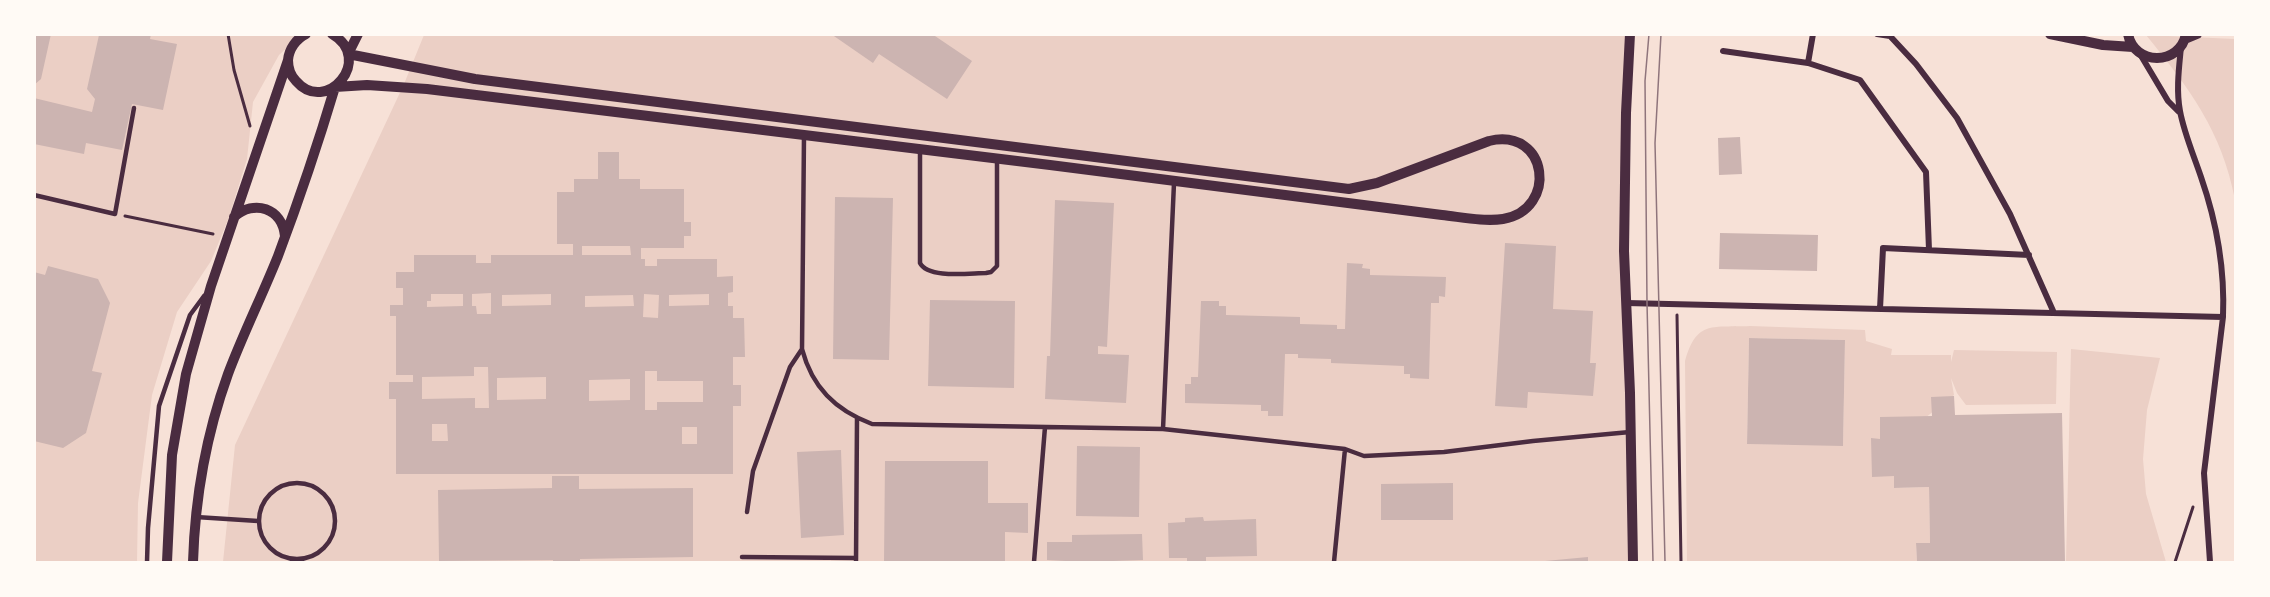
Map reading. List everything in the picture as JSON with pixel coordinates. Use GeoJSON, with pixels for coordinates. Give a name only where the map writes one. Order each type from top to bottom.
{"type":"FeatureCollection","features":[{"type":"Feature","properties":{"kind":"street"},"geometry":{"type":"LineString","coordinates":[[332,34],[344,45],[348,54]]}},
{"type":"Feature","properties":{"kind":"street"},"geometry":{"type":"LineString","coordinates":[[193,562],[196,517],[203,469],[217,406],[285,236],[318,145],[335,87],[347,73],[348,54],[358,34]]}},
{"type":"Feature","properties":{"kind":"street"},"geometry":{"type":"LineString","coordinates":[[1630,34],[1624,180],[1633,562]]}},
{"type":"Feature","properties":{"kind":"street"},"geometry":{"type":"LineString","coordinates":[[1808,63],[1814,34]]}},
{"type":"Feature","properties":{"kind":"street"},"geometry":{"type":"LineString","coordinates":[[1877,34],[1890,36],[1916,64],[1957,118],[1994,182],[2054,313]]}},
{"type":"Feature","properties":{"kind":"street"},"geometry":{"type":"LineString","coordinates":[[2050,34],[2136,50],[2157,59],[2174,54],[2184,40],[2197,34]]}},
{"type":"Feature","properties":{"kind":"street"},"geometry":{"type":"LineString","coordinates":[[2128,34],[2168,101],[2180,112]]}},
{"type":"Feature","properties":{"kind":"street"},"geometry":{"type":"LineString","coordinates":[[166,562],[169,493],[177,417],[186,374],[211,286],[290,51],[304,35]]}},
{"type":"Feature","properties":{"kind":"street"},"geometry":{"type":"LineString","coordinates":[[2184,40],[2178,86],[2180,112],[2219,242],[2223,268],[2223,317],[2204,473],[2210,562]]}},
{"type":"Feature","properties":{"kind":"street"},"geometry":{"type":"LineString","coordinates":[[1723,51],[1808,63],[1860,81],[1926,172],[1929,250]]}},
{"type":"Feature","properties":{"kind":"street"},"geometry":{"type":"LineString","coordinates":[[288,60],[293,78],[308,90],[317,92],[335,87],[377,86],[427,89],[1442,215],[1495,220],[1512,217],[1527,207],[1537,193],[1541,179],[1538,164],[1530,151],[1518,142],[1508,139],[1489,141],[1377,183],[1349,189],[475,79],[348,54]]}},
{"type":"Feature","properties":{"kind":"street"},"geometry":{"type":"LineString","coordinates":[[234,217],[253,207],[268,209],[281,220],[285,236]]}},
{"type":"Feature","properties":{"kind":"street"},"geometry":{"type":"LineString","coordinates":[[1880,309],[1883,248],[2029,255]]}},
{"type":"Feature","properties":{"kind":"street"},"geometry":{"type":"LineString","coordinates":[[1626,303],[2223,317]]}},
{"type":"Feature","properties":{"kind":"lane"},"geometry":{"type":"LineString","coordinates":[[34,195],[115,214],[134,108]]}},
{"type":"Feature","properties":{"kind":"lane"},"geometry":{"type":"LineString","coordinates":[[804,135],[802,349],[806,364],[820,389],[842,410],[872,424],[1163,429],[1345,449],[1364,456],[1444,452],[1631,432]]}},
{"type":"Feature","properties":{"kind":"lane"},"geometry":{"type":"LineString","coordinates":[[920,149],[920,263],[924,270],[933,273],[986,273],[991,272],[997,266],[997,158]]}},
{"type":"Feature","properties":{"kind":"lane"},"geometry":{"type":"LineString","coordinates":[[1163,429],[1174,181]]}},
{"type":"Feature","properties":{"kind":"lane"},"geometry":{"type":"LineString","coordinates":[[147,562],[159,406],[190,315],[211,286]]}},
{"type":"Feature","properties":{"kind":"lane"},"geometry":{"type":"LineString","coordinates":[[747,512],[753,471],[790,367],[802,349]]}},
{"type":"Feature","properties":{"kind":"lane"},"geometry":{"type":"LineString","coordinates":[[742,558],[856,560],[856,418]]}},
{"type":"Feature","properties":{"kind":"lane"},"geometry":{"type":"LineString","coordinates":[[1034,562],[1045,427]]}},
{"type":"Feature","properties":{"kind":"lane"},"geometry":{"type":"LineString","coordinates":[[1334,562],[1345,449]]}},
{"type":"Feature","properties":{"kind":"lane"},"geometry":{"type":"LineString","coordinates":[[297,482],[307,483],[324,493],[334,510],[336,520],[335,530],[325,548],[317,554],[298,559],[288,558],[270,548],[264,541],[258,521],[263,502],[269,494],[277,488],[297,482]]}},
{"type":"Feature","properties":{"kind":"lane"},"geometry":{"type":"LineString","coordinates":[[196,517],[258,521]]}},
{"type":"Feature","properties":{"kind":"path"},"geometry":{"type":"LineString","coordinates":[[228,34],[234,70],[257,151]]}},
{"type":"Feature","properties":{"kind":"path"},"geometry":{"type":"LineString","coordinates":[[115,214],[227,237]]}},
{"type":"Feature","properties":{"kind":"path"},"geometry":{"type":"LineString","coordinates":[[1677,304],[1682,562]]}},
{"type":"Feature","properties":{"kind":"path"},"geometry":{"type":"LineString","coordinates":[[2175,562],[2193,507]]}},
{"type":"Feature","properties":{"kind":"shaded area"},"geometry":{"type":"Polygon","coordinates":[[[34,35],[301,35],[279,55],[253,102],[247,159],[228,220],[211,261],[177,312],[152,395],[138,503],[137,562],[35,562],[34,35]]]}},
{"type":"Feature","properties":{"kind":"shaded area"},"geometry":{"type":"Polygon","coordinates":[[[424,35],[1628,35],[1620,191],[1635,562],[223,562],[235,445],[404,84],[424,35]]]}},
{"type":"Feature","properties":{"kind":"shaded area"},"geometry":{"type":"Polygon","coordinates":[[[2146,35],[2235,39],[2235,200],[2222,153],[2202,112],[2190,92],[2146,35]]]}},
{"type":"Feature","properties":{"kind":"shaded area"},"geometry":{"type":"Polygon","coordinates":[[[1750,326],[1865,330],[1866,341],[1892,349],[1891,355],[1951,355],[1951,362],[1954,350],[2057,352],[2056,404],[1966,405],[1957,393],[1951,378],[1954,395],[1925,418],[1880,417],[1880,439],[1872,439],[1894,476],[1894,488],[1929,487],[1930,543],[1916,543],[1917,562],[1687,562],[1685,361],[1695,338],[1708,328],[1750,326]],[[1749,338],[1747,444],[1843,445],[1845,340],[1749,338]]]}},
{"type":"Feature","properties":{"kind":"shaded area"},"geometry":{"type":"Polygon","coordinates":[[[2071,349],[2160,358],[2147,410],[2143,459],[2146,494],[2166,562],[2066,562],[2071,349]]]}},
{"type":"Feature","properties":{"kind":"building"},"geometry":{"type":"Polygon","coordinates":[[[34,34],[51,34],[41,79],[34,85],[34,34]]]}},
{"type":"Feature","properties":{"kind":"building"},"geometry":{"type":"Polygon","coordinates":[[[151,34],[150,39],[177,44],[163,110],[132,104],[122,150],[86,143],[84,154],[34,144],[34,98],[92,112],[95,99],[87,89],[99,35],[151,34]]]}},
{"type":"Feature","properties":{"kind":"building"},"geometry":{"type":"Polygon","coordinates":[[[831,34],[932,34],[972,61],[947,99],[879,54],[873,63],[831,34]]]}},
{"type":"Feature","properties":{"kind":"building"},"geometry":{"type":"Polygon","coordinates":[[[1740,137],[1742,174],[1719,175],[1718,138],[1740,137]]]}},
{"type":"Feature","properties":{"kind":"building"},"geometry":{"type":"Polygon","coordinates":[[[598,152],[619,152],[619,179],[640,179],[640,189],[684,189],[684,222],[691,222],[691,236],[684,236],[684,248],[641,248],[641,259],[645,259],[645,266],[657,266],[657,259],[717,259],[717,277],[733,276],[733,292],[728,293],[728,306],[733,306],[733,318],[744,318],[745,357],[733,357],[733,385],[741,385],[741,406],[733,406],[733,474],[396,474],[396,399],[389,399],[389,382],[413,382],[413,375],[396,375],[396,316],[390,316],[390,305],[403,305],[403,288],[396,288],[396,272],[414,272],[414,255],[476,255],[476,263],[491,263],[491,255],[573,255],[573,244],[557,244],[557,192],[574,192],[574,179],[598,179],[598,152]],[[582,246],[582,255],[631,255],[630,246],[582,246]],[[491,293],[472,294],[472,306],[476,306],[477,314],[491,314],[491,293]],[[431,294],[431,301],[427,301],[427,307],[463,306],[463,294],[431,294]],[[551,294],[502,295],[502,306],[551,305],[551,294]],[[644,294],[643,317],[658,318],[659,295],[644,294]],[[709,294],[669,295],[669,306],[709,305],[709,294]],[[633,295],[585,296],[585,307],[634,306],[633,295]],[[474,367],[474,376],[422,377],[422,399],[475,398],[475,408],[489,408],[488,367],[474,367]],[[645,371],[645,410],[657,410],[657,402],[703,402],[703,381],[657,381],[657,371],[645,371]],[[546,377],[497,378],[497,400],[546,399],[546,377]],[[630,379],[589,380],[589,401],[630,400],[630,379]],[[432,424],[432,441],[448,441],[447,424],[432,424]],[[682,427],[682,444],[697,444],[697,427],[682,427]]]}},
{"type":"Feature","properties":{"kind":"building"},"geometry":{"type":"Polygon","coordinates":[[[835,197],[893,198],[889,360],[833,359],[835,197]]]}},
{"type":"Feature","properties":{"kind":"building"},"geometry":{"type":"Polygon","coordinates":[[[1055,200],[1114,203],[1107,347],[1098,346],[1098,354],[1129,355],[1126,403],[1045,399],[1047,356],[1050,356],[1055,200]]]}},
{"type":"Feature","properties":{"kind":"building"},"geometry":{"type":"Polygon","coordinates":[[[1720,233],[1818,235],[1817,271],[1719,269],[1720,233]]]}},
{"type":"Feature","properties":{"kind":"building"},"geometry":{"type":"Polygon","coordinates":[[[1505,243],[1556,246],[1553,309],[1593,311],[1590,363],[1596,363],[1593,396],[1528,392],[1527,408],[1495,406],[1505,243]]]}},
{"type":"Feature","properties":{"kind":"building"},"geometry":{"type":"Polygon","coordinates":[[[1347,263],[1363,264],[1362,268],[1370,269],[1370,275],[1446,277],[1445,297],[1439,296],[1439,303],[1431,303],[1429,379],[1410,378],[1410,374],[1404,374],[1404,366],[1331,363],[1331,359],[1298,358],[1298,354],[1285,354],[1283,416],[1268,416],[1268,411],[1261,411],[1261,405],[1185,403],[1185,384],[1191,384],[1191,377],[1198,377],[1201,301],[1219,301],[1219,306],[1226,306],[1226,315],[1300,317],[1300,324],[1337,325],[1337,329],[1345,329],[1347,263]]]}},
{"type":"Feature","properties":{"kind":"building"},"geometry":{"type":"Polygon","coordinates":[[[48,266],[98,279],[110,303],[92,371],[102,373],[86,433],[63,448],[34,441],[34,272],[45,275],[48,266]]]}},
{"type":"Feature","properties":{"kind":"building"},"geometry":{"type":"Polygon","coordinates":[[[930,300],[1015,301],[1014,388],[928,386],[930,300]]]}},
{"type":"Feature","properties":{"kind":"building"},"geometry":{"type":"Polygon","coordinates":[[[1749,338],[1845,340],[1843,446],[1747,444],[1749,338]]]}},
{"type":"Feature","properties":{"kind":"building"},"geometry":{"type":"Polygon","coordinates":[[[1954,396],[1955,415],[2062,413],[2065,562],[1917,562],[1916,543],[1930,543],[1929,487],[1894,488],[1894,476],[1872,477],[1871,438],[1880,439],[1880,417],[1932,416],[1931,397],[1954,396]]]}},
{"type":"Feature","properties":{"kind":"building"},"geometry":{"type":"Polygon","coordinates":[[[1077,446],[1140,447],[1139,517],[1076,516],[1077,446]]]}},
{"type":"Feature","properties":{"kind":"building"},"geometry":{"type":"Polygon","coordinates":[[[841,450],[844,535],[801,538],[797,452],[841,450]]]}},
{"type":"Feature","properties":{"kind":"building"},"geometry":{"type":"Polygon","coordinates":[[[885,461],[988,461],[988,503],[1028,503],[1028,533],[1005,532],[1005,562],[884,562],[885,461]]]}},
{"type":"Feature","properties":{"kind":"building"},"geometry":{"type":"Polygon","coordinates":[[[552,476],[579,476],[579,489],[693,488],[693,557],[580,559],[580,562],[553,562],[553,560],[439,561],[438,490],[552,488],[552,476]]]}},
{"type":"Feature","properties":{"kind":"building"},"geometry":{"type":"Polygon","coordinates":[[[1453,483],[1453,520],[1381,520],[1381,484],[1453,483]]]}},
{"type":"Feature","properties":{"kind":"building"},"geometry":{"type":"Polygon","coordinates":[[[1203,517],[1204,521],[1256,519],[1257,556],[1206,557],[1206,561],[1169,558],[1168,523],[1185,522],[1185,518],[1203,517]]]}},
{"type":"Feature","properties":{"kind":"building"},"geometry":{"type":"Polygon","coordinates":[[[1142,534],[1143,560],[1083,562],[1047,560],[1047,542],[1072,542],[1072,535],[1142,534]]]}},
{"type":"Feature","properties":{"kind":"building"},"geometry":{"type":"Polygon","coordinates":[[[1588,557],[1588,562],[1545,562],[1545,561],[1588,557]]]}},
{"type":"Feature","properties":{"kind":"tram line"},"geometry":{"type":"LineString","coordinates":[[1649,34],[1645,81],[1653,562]]}},
{"type":"Feature","properties":{"kind":"tram line"},"geometry":{"type":"LineString","coordinates":[[1661,34],[1655,143],[1665,562]]}}]}
